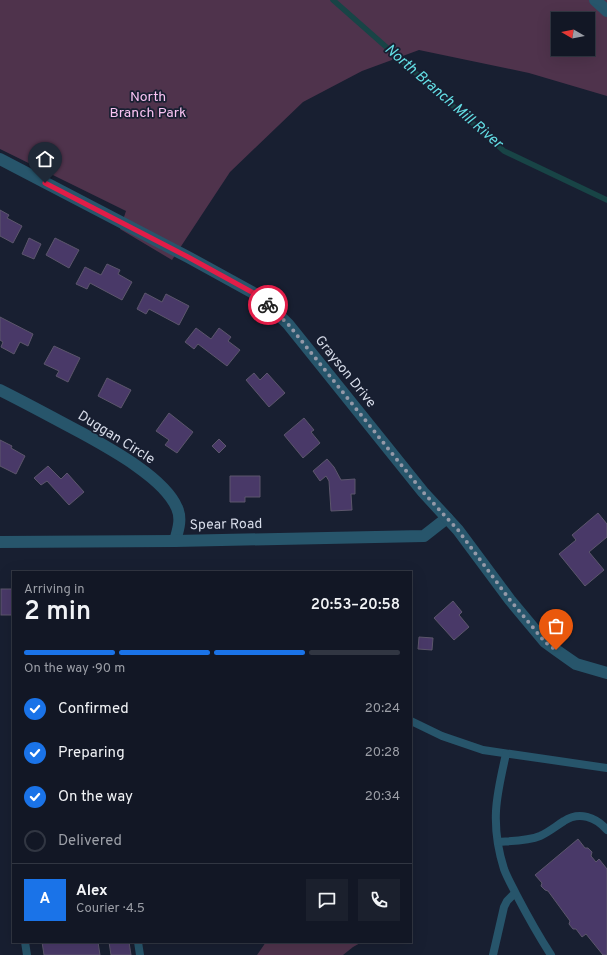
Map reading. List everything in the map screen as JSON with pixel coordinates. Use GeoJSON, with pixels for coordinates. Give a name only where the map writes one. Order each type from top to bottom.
{"type":"FeatureCollection","features":[{"type":"Feature","properties":{"kind":"street"},"geometry":{"type":"LineString","coordinates":[[595,0],[607,11]]}},
{"type":"Feature","properties":{"kind":"street","name":"Grayson Drive"},"geometry":{"type":"LineString","coordinates":[[0,159],[188,257],[259,296],[288,324],[418,486],[458,530],[510,600],[545,642],[576,664],[607,673]]}},
{"type":"Feature","properties":{"kind":"street","name":"Duggan Circle"},"geometry":{"type":"LineString","coordinates":[[0,390],[114,452],[159,484],[172,498],[178,509],[179,523],[175,541]]}},
{"type":"Feature","properties":{"kind":"street","name":"Spear Road"},"geometry":{"type":"LineString","coordinates":[[0,542],[175,541],[424,536],[447,518]]}},
{"type":"Feature","properties":{"kind":"lane"},"geometry":{"type":"LineString","coordinates":[[412,721],[442,736],[483,750],[607,768]]}},
{"type":"Feature","properties":{"kind":"lane"},"geometry":{"type":"LineString","coordinates":[[506,754],[496,810],[498,842],[504,869],[515,893],[551,955]]}},
{"type":"Feature","properties":{"kind":"lane"},"geometry":{"type":"LineString","coordinates":[[498,842],[538,836],[546,833],[566,820],[577,816],[586,816],[594,819],[602,824],[607,830]]}},
{"type":"Feature","properties":{"kind":"lane"},"geometry":{"type":"LineString","coordinates":[[493,955],[504,907],[507,901],[515,893]]}},
{"type":"Feature","properties":{"kind":"lane"},"geometry":{"type":"LineString","coordinates":[[25,943],[27,955]]}},
{"type":"Feature","properties":{"kind":"lane"},"geometry":{"type":"LineString","coordinates":[[138,943],[140,955]]}},
{"type":"Feature","properties":{"kind":"green space","name":"North Branch Park"},"geometry":{"type":"Polygon","coordinates":[[[0,0],[607,0],[607,96],[529,73],[419,50],[362,71],[303,102],[230,172],[172,260],[120,229],[126,211],[0,149],[0,0]]]}},
{"type":"Feature","properties":{"kind":"green space"},"geometry":{"type":"Polygon","coordinates":[[[265,943],[360,943],[343,955],[257,955],[265,943]]]}},
{"type":"Feature","properties":{"kind":"building"},"geometry":{"type":"Polygon","coordinates":[[[0,210],[9,215],[7,218],[22,226],[13,243],[0,236],[0,210]]]}},
{"type":"Feature","properties":{"kind":"building"},"geometry":{"type":"Polygon","coordinates":[[[29,238],[41,244],[34,259],[22,254],[29,238]]]}},
{"type":"Feature","properties":{"kind":"building"},"geometry":{"type":"Polygon","coordinates":[[[55,238],[79,250],[69,268],[46,255],[55,238]]]}},
{"type":"Feature","properties":{"kind":"building"},"geometry":{"type":"Polygon","coordinates":[[[107,264],[120,270],[118,274],[132,282],[122,300],[90,283],[87,289],[76,284],[85,267],[101,275],[107,264]]]}},
{"type":"Feature","properties":{"kind":"building"},"geometry":{"type":"Polygon","coordinates":[[[145,293],[162,302],[166,294],[189,306],[179,325],[149,309],[146,314],[137,309],[145,293]]]}},
{"type":"Feature","properties":{"kind":"building"},"geometry":{"type":"Polygon","coordinates":[[[0,317],[33,334],[28,346],[20,342],[14,354],[1,347],[3,342],[0,340],[0,317]]]}},
{"type":"Feature","properties":{"kind":"building"},"geometry":{"type":"Polygon","coordinates":[[[196,328],[211,339],[219,328],[231,337],[228,341],[240,350],[227,366],[198,344],[194,349],[185,342],[196,328]]]}},
{"type":"Feature","properties":{"kind":"building"},"geometry":{"type":"Polygon","coordinates":[[[54,346],[80,358],[68,382],[56,376],[59,371],[44,364],[54,346]]]}},
{"type":"Feature","properties":{"kind":"building"},"geometry":{"type":"Polygon","coordinates":[[[254,373],[260,380],[267,373],[285,393],[269,407],[246,380],[254,373]]]}},
{"type":"Feature","properties":{"kind":"building"},"geometry":{"type":"Polygon","coordinates":[[[107,378],[131,390],[121,408],[98,396],[107,378]]]}},
{"type":"Feature","properties":{"kind":"building"},"geometry":{"type":"Polygon","coordinates":[[[169,413],[193,432],[177,453],[165,445],[169,440],[156,431],[169,413]]]}},
{"type":"Feature","properties":{"kind":"building"},"geometry":{"type":"Polygon","coordinates":[[[304,418],[314,430],[311,432],[320,443],[303,458],[284,435],[304,418]]]}},
{"type":"Feature","properties":{"kind":"building"},"geometry":{"type":"Polygon","coordinates":[[[219,439],[226,446],[219,453],[212,446],[219,439]]]}},
{"type":"Feature","properties":{"kind":"building"},"geometry":{"type":"Polygon","coordinates":[[[0,440],[12,446],[11,448],[25,456],[16,474],[0,466],[0,440]]]}},
{"type":"Feature","properties":{"kind":"building"},"geometry":{"type":"Polygon","coordinates":[[[327,459],[334,467],[341,480],[355,479],[355,494],[351,494],[352,510],[331,511],[329,481],[326,476],[320,481],[313,471],[327,459]]]}},
{"type":"Feature","properties":{"kind":"building"},"geometry":{"type":"Polygon","coordinates":[[[48,466],[61,479],[67,473],[84,492],[69,505],[47,481],[41,485],[34,478],[48,466]]]}},
{"type":"Feature","properties":{"kind":"building"},"geometry":{"type":"Polygon","coordinates":[[[230,476],[260,476],[260,497],[245,497],[245,502],[230,502],[230,476]]]}},
{"type":"Feature","properties":{"kind":"building"},"geometry":{"type":"Polygon","coordinates":[[[598,513],[607,524],[607,537],[589,552],[604,570],[585,586],[559,554],[576,540],[572,535],[598,513]]]}},
{"type":"Feature","properties":{"kind":"building"},"geometry":{"type":"Polygon","coordinates":[[[1,589],[12,589],[12,615],[1,615],[1,589]]]}},
{"type":"Feature","properties":{"kind":"building"},"geometry":{"type":"Polygon","coordinates":[[[453,601],[462,612],[459,615],[469,627],[454,640],[434,618],[453,601]]]}},
{"type":"Feature","properties":{"kind":"building"},"geometry":{"type":"Polygon","coordinates":[[[419,637],[433,638],[432,650],[418,649],[419,637]]]}},
{"type":"Feature","properties":{"kind":"building"},"geometry":{"type":"Polygon","coordinates":[[[578,839],[585,848],[588,848],[592,852],[591,856],[596,862],[599,859],[607,869],[607,955],[603,955],[586,934],[582,937],[576,929],[573,929],[569,924],[570,921],[548,891],[541,886],[542,883],[535,875],[578,839]]]}},
{"type":"Feature","properties":{"kind":"building"},"geometry":{"type":"Polygon","coordinates":[[[42,943],[98,943],[100,955],[44,955],[42,943]]]}},
{"type":"Feature","properties":{"kind":"building"},"geometry":{"type":"Polygon","coordinates":[[[109,943],[129,943],[131,955],[111,955],[109,943]]]}},
{"type":"Feature","properties":{"kind":"waterway","name":"North Branch Mill River"},"geometry":{"type":"LineString","coordinates":[[333,0],[504,151],[607,200]]}},
{"type":"Feature","properties":{"kind":"way so far"},"geometry":{"type":"LineString","coordinates":[[268,305],[288,324],[423,492],[458,530],[510,600],[545,642],[556,650]]}},
{"type":"Feature","properties":{"kind":"route"},"geometry":{"type":"LineString","coordinates":[[45,183],[188,257],[259,296],[268,305]]}}]}
